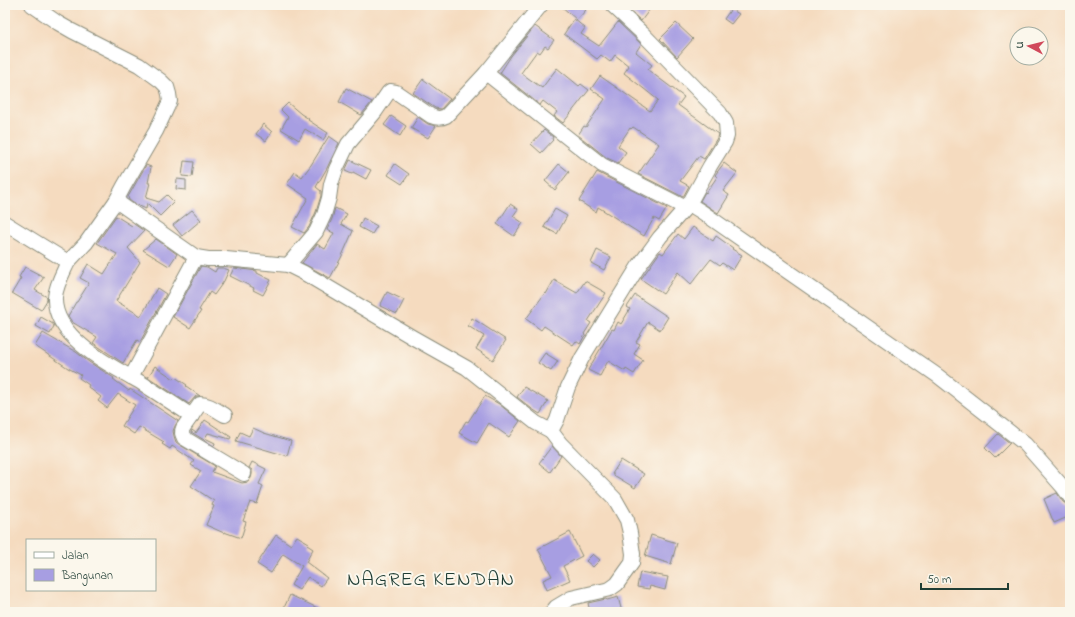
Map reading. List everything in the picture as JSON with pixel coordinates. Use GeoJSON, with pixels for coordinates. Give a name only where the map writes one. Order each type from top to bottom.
{"type":"FeatureCollection","features":[{"type":"Feature","properties":{"kind":"street"},"geometry":{"type":"LineString","coordinates":[[32,5],[72,31],[139,65],[167,87],[170,101],[156,130],[116,201],[86,243],[68,262],[59,282],[55,296],[56,311],[68,331],[85,348],[106,364],[140,382],[192,416]]}},
{"type":"Feature","properties":{"kind":"street"},"geometry":{"type":"LineString","coordinates":[[288,265],[316,232],[324,215],[336,169],[348,144],[388,93],[390,91],[396,92],[431,116],[442,118],[449,113],[486,73],[541,5]]}},
{"type":"Feature","properties":{"kind":"street"},"geometry":{"type":"LineString","coordinates":[[551,431],[557,420],[568,387],[582,358],[638,267],[660,237],[687,206],[725,142],[726,136],[726,123],[720,113],[642,33],[612,5]]}},
{"type":"Feature","properties":{"kind":"street"},"geometry":{"type":"LineString","coordinates":[[486,73],[602,165],[702,212],[938,376],[1025,444],[1070,497]]}},
{"type":"Feature","properties":{"kind":"street"},"geometry":{"type":"LineString","coordinates":[[116,201],[196,257],[288,265],[304,273],[467,368],[536,423],[551,431],[560,443],[615,499],[627,520],[633,554],[632,563],[618,584],[610,589],[570,598],[556,607],[552,612]]}},
{"type":"Feature","properties":{"kind":"street"},"geometry":{"type":"LineString","coordinates":[[5,223],[68,262]]}},
{"type":"Feature","properties":{"kind":"street"},"geometry":{"type":"LineString","coordinates":[[130,377],[196,257]]}},
{"type":"Feature","properties":{"kind":"street"},"geometry":{"type":"LineString","coordinates":[[225,415],[210,406],[202,404],[199,405],[182,432],[182,435],[184,438],[244,474]]}},
{"type":"Feature","properties":{"kind":"building"},"geometry":{"type":"Polygon","coordinates":[[[560,5],[580,5],[586,10],[577,20],[560,5]]]}},
{"type":"Feature","properties":{"kind":"building"},"geometry":{"type":"Polygon","coordinates":[[[624,5],[653,5],[641,21],[624,5]]]}},
{"type":"Feature","properties":{"kind":"building"},"geometry":{"type":"Polygon","coordinates":[[[731,9],[739,14],[731,24],[724,19],[731,9]]]}},
{"type":"Feature","properties":{"kind":"building"},"geometry":{"type":"Polygon","coordinates":[[[574,19],[585,28],[581,34],[599,46],[618,22],[641,44],[636,52],[652,65],[648,70],[684,97],[678,105],[718,134],[704,159],[699,156],[680,181],[689,186],[683,197],[638,174],[659,144],[633,127],[631,129],[630,128],[618,146],[626,152],[618,163],[607,158],[578,135],[584,126],[586,127],[605,99],[591,89],[600,76],[650,111],[658,100],[624,73],[629,66],[615,55],[610,62],[601,55],[597,59],[564,34],[574,19]]]}},
{"type":"Feature","properties":{"kind":"building"},"geometry":{"type":"Polygon","coordinates":[[[676,23],[693,39],[677,57],[660,39],[676,23]]]}},
{"type":"Feature","properties":{"kind":"building"},"geometry":{"type":"Polygon","coordinates":[[[535,26],[554,40],[548,48],[545,46],[540,53],[537,51],[521,73],[542,88],[557,68],[579,86],[581,84],[589,90],[563,123],[554,116],[557,112],[543,101],[540,105],[500,73],[511,56],[535,26]]]}},
{"type":"Feature","properties":{"kind":"building"},"geometry":{"type":"Polygon","coordinates":[[[423,79],[450,99],[441,109],[435,108],[413,93],[423,79]]]}},
{"type":"Feature","properties":{"kind":"building"},"geometry":{"type":"Polygon","coordinates":[[[346,88],[372,102],[361,115],[339,102],[346,88]]]}},
{"type":"Feature","properties":{"kind":"building"},"geometry":{"type":"Polygon","coordinates":[[[288,103],[309,119],[308,120],[328,133],[323,140],[305,129],[299,140],[281,129],[288,117],[281,110],[288,103]]]}},
{"type":"Feature","properties":{"kind":"building"},"geometry":{"type":"Polygon","coordinates":[[[391,116],[406,126],[400,136],[384,125],[391,116]]]}},
{"type":"Feature","properties":{"kind":"building"},"geometry":{"type":"Polygon","coordinates":[[[418,117],[428,124],[436,126],[428,138],[411,128],[418,117]]]}},
{"type":"Feature","properties":{"kind":"building"},"geometry":{"type":"Polygon","coordinates":[[[263,124],[272,132],[266,141],[256,134],[263,124]]]}},
{"type":"Feature","properties":{"kind":"building"},"geometry":{"type":"Polygon","coordinates":[[[544,130],[553,137],[553,140],[541,153],[531,144],[544,130]]]}},
{"type":"Feature","properties":{"kind":"building"},"geometry":{"type":"Polygon","coordinates":[[[329,136],[339,143],[316,187],[321,191],[321,196],[316,212],[309,227],[304,233],[292,227],[308,198],[287,184],[295,172],[302,177],[329,136]]]}},
{"type":"Feature","properties":{"kind":"building"},"geometry":{"type":"Polygon","coordinates":[[[350,160],[371,170],[366,179],[353,172],[352,174],[345,171],[350,160]]]}},
{"type":"Feature","properties":{"kind":"building"},"geometry":{"type":"Polygon","coordinates":[[[184,161],[194,162],[192,177],[182,176],[184,161]]]}},
{"type":"Feature","properties":{"kind":"building"},"geometry":{"type":"Polygon","coordinates":[[[724,163],[737,173],[723,191],[729,195],[718,213],[700,201],[717,177],[715,175],[724,163]]]}},
{"type":"Feature","properties":{"kind":"building"},"geometry":{"type":"Polygon","coordinates":[[[395,164],[409,174],[402,184],[388,175],[395,164]]]}},
{"type":"Feature","properties":{"kind":"building"},"geometry":{"type":"Polygon","coordinates":[[[559,164],[569,172],[555,190],[545,181],[559,164]]]}},
{"type":"Feature","properties":{"kind":"building"},"geometry":{"type":"Polygon","coordinates":[[[146,165],[151,167],[148,183],[150,183],[146,198],[159,202],[167,195],[174,202],[160,216],[147,203],[146,209],[133,203],[128,197],[146,165]]]}},
{"type":"Feature","properties":{"kind":"building"},"geometry":{"type":"Polygon","coordinates":[[[597,172],[667,208],[659,221],[654,218],[644,236],[598,207],[596,212],[579,201],[597,172]]]}},
{"type":"Feature","properties":{"kind":"building"},"geometry":{"type":"Polygon","coordinates":[[[177,179],[186,180],[186,190],[176,189],[177,179]]]}},
{"type":"Feature","properties":{"kind":"building"},"geometry":{"type":"Polygon","coordinates":[[[510,204],[518,209],[513,216],[523,223],[514,236],[497,224],[510,204]]]}},
{"type":"Feature","properties":{"kind":"building"},"geometry":{"type":"Polygon","coordinates":[[[335,208],[347,214],[341,224],[353,231],[330,278],[302,263],[317,244],[325,249],[334,233],[327,230],[335,208]]]}},
{"type":"Feature","properties":{"kind":"building"},"geometry":{"type":"Polygon","coordinates":[[[555,209],[567,216],[557,234],[544,227],[555,209]]]}},
{"type":"Feature","properties":{"kind":"building"},"geometry":{"type":"Polygon","coordinates":[[[192,210],[201,220],[182,236],[173,225],[192,210]]]}},
{"type":"Feature","properties":{"kind":"building"},"geometry":{"type":"Polygon","coordinates":[[[116,216],[132,226],[134,224],[144,231],[128,248],[140,262],[116,301],[141,316],[157,288],[166,294],[140,342],[137,340],[123,363],[93,343],[97,337],[72,322],[68,316],[89,283],[80,278],[88,264],[104,274],[117,254],[97,243],[116,216]]]}},
{"type":"Feature","properties":{"kind":"building"},"geometry":{"type":"Polygon","coordinates":[[[363,218],[377,226],[372,234],[359,227],[363,218]]]}},
{"type":"Feature","properties":{"kind":"building"},"geometry":{"type":"Polygon","coordinates":[[[693,227],[713,241],[716,236],[742,255],[733,270],[722,263],[720,265],[711,259],[691,284],[678,272],[663,294],[641,279],[660,252],[663,254],[678,234],[684,239],[693,227]]]}},
{"type":"Feature","properties":{"kind":"building"},"geometry":{"type":"Polygon","coordinates":[[[156,239],[177,254],[169,266],[143,250],[156,239]]]}},
{"type":"Feature","properties":{"kind":"building"},"geometry":{"type":"Polygon","coordinates":[[[597,250],[611,257],[604,270],[591,263],[597,250]]]}},
{"type":"Feature","properties":{"kind":"building"},"geometry":{"type":"Polygon","coordinates":[[[201,266],[207,267],[215,272],[217,268],[229,270],[224,281],[214,295],[210,292],[199,310],[201,311],[190,328],[173,317],[201,266]]]}},
{"type":"Feature","properties":{"kind":"building"},"geometry":{"type":"Polygon","coordinates":[[[25,267],[44,277],[35,290],[47,297],[47,300],[41,310],[12,293],[21,278],[19,277],[25,267]]]}},
{"type":"Feature","properties":{"kind":"building"},"geometry":{"type":"Polygon","coordinates":[[[234,268],[257,271],[257,273],[271,280],[263,295],[253,290],[254,288],[230,276],[234,268]]]}},
{"type":"Feature","properties":{"kind":"building"},"geometry":{"type":"Polygon","coordinates":[[[554,280],[577,293],[585,281],[606,293],[588,321],[591,323],[580,344],[576,341],[573,345],[544,326],[541,330],[526,319],[545,293],[546,294],[554,280]]]}},
{"type":"Feature","properties":{"kind":"building"},"geometry":{"type":"Polygon","coordinates":[[[387,292],[404,300],[397,314],[380,306],[387,292]]]}},
{"type":"Feature","properties":{"kind":"building"},"geometry":{"type":"Polygon","coordinates":[[[635,295],[668,317],[660,330],[648,322],[636,342],[640,344],[634,354],[643,360],[634,374],[626,369],[625,371],[608,361],[600,376],[588,370],[612,329],[614,330],[618,322],[621,324],[630,309],[627,307],[635,295]]]}},
{"type":"Feature","properties":{"kind":"building"},"geometry":{"type":"Polygon","coordinates":[[[41,317],[53,324],[54,326],[50,334],[36,326],[41,317]]]}},
{"type":"Feature","properties":{"kind":"building"},"geometry":{"type":"Polygon","coordinates":[[[472,318],[506,340],[493,360],[476,349],[484,336],[468,326],[472,318]]]}},
{"type":"Feature","properties":{"kind":"building"},"geometry":{"type":"Polygon","coordinates":[[[43,333],[76,352],[114,378],[113,379],[129,391],[130,389],[178,421],[173,431],[176,442],[215,466],[212,472],[242,483],[248,482],[251,478],[252,470],[249,468],[252,462],[266,469],[259,484],[263,486],[257,504],[250,502],[243,521],[246,522],[241,538],[224,533],[206,525],[214,506],[212,505],[214,501],[191,486],[201,471],[191,465],[194,461],[172,446],[170,449],[162,444],[164,442],[139,427],[134,434],[122,426],[135,405],[118,394],[107,408],[98,401],[101,397],[88,387],[89,385],[79,378],[81,375],[35,346],[43,333]]]}},
{"type":"Feature","properties":{"kind":"building"},"geometry":{"type":"Polygon","coordinates":[[[545,353],[558,361],[551,371],[538,363],[545,353]]]}},
{"type":"Feature","properties":{"kind":"building"},"geometry":{"type":"Polygon","coordinates":[[[155,366],[174,379],[175,377],[187,385],[186,386],[200,396],[196,396],[189,404],[148,377],[155,366]]]}},
{"type":"Feature","properties":{"kind":"building"},"geometry":{"type":"Polygon","coordinates":[[[524,387],[548,401],[540,414],[517,397],[524,387]]]}},
{"type":"Feature","properties":{"kind":"building"},"geometry":{"type":"Polygon","coordinates":[[[485,396],[499,404],[520,421],[509,437],[489,423],[477,443],[459,433],[485,396]]]}},
{"type":"Feature","properties":{"kind":"building"},"geometry":{"type":"Polygon","coordinates":[[[205,420],[231,437],[230,439],[208,433],[205,438],[215,443],[214,446],[191,432],[192,430],[196,433],[205,420]]]}},
{"type":"Feature","properties":{"kind":"building"},"geometry":{"type":"Polygon","coordinates":[[[253,428],[291,441],[287,456],[236,441],[240,432],[249,436],[253,428]]]}},
{"type":"Feature","properties":{"kind":"building"},"geometry":{"type":"Polygon","coordinates":[[[998,434],[1010,443],[995,458],[985,448],[998,434]]]}},
{"type":"Feature","properties":{"kind":"building"},"geometry":{"type":"Polygon","coordinates":[[[552,446],[561,456],[550,472],[539,463],[552,446]]]}},
{"type":"Feature","properties":{"kind":"building"},"geometry":{"type":"Polygon","coordinates":[[[621,460],[644,474],[635,488],[612,474],[621,460]]]}},
{"type":"Feature","properties":{"kind":"building"},"geometry":{"type":"Polygon","coordinates":[[[1057,493],[1063,502],[1068,505],[1070,509],[1070,516],[1054,523],[1044,499],[1057,493]]]}},
{"type":"Feature","properties":{"kind":"building"},"geometry":{"type":"Polygon","coordinates":[[[570,532],[582,556],[563,566],[570,580],[547,590],[543,580],[552,576],[538,549],[570,532]]]}},
{"type":"Feature","properties":{"kind":"building"},"geometry":{"type":"Polygon","coordinates":[[[276,535],[291,545],[297,536],[309,543],[307,545],[313,549],[306,562],[327,578],[321,586],[308,577],[299,590],[291,585],[302,566],[283,554],[271,573],[257,564],[276,535]]]}},
{"type":"Feature","properties":{"kind":"building"},"geometry":{"type":"Polygon","coordinates":[[[651,535],[677,543],[671,564],[645,556],[651,535]]]}},
{"type":"Feature","properties":{"kind":"building"},"geometry":{"type":"Polygon","coordinates":[[[593,554],[600,560],[593,567],[586,561],[593,554]]]}},
{"type":"Feature","properties":{"kind":"building"},"geometry":{"type":"Polygon","coordinates":[[[640,572],[668,577],[665,590],[650,586],[649,589],[637,587],[640,572]]]}},
{"type":"Feature","properties":{"kind":"building"},"geometry":{"type":"Polygon","coordinates":[[[290,595],[326,612],[282,612],[290,595]]]}},
{"type":"Feature","properties":{"kind":"building"},"geometry":{"type":"Polygon","coordinates":[[[618,597],[622,612],[590,612],[588,603],[618,597]]]}},
{"type":"Feature","properties":{"kind":"district","name":"NAGREG KENDAN"},"geometry":{"type":"Point","coordinates":[431,580]}}]}
